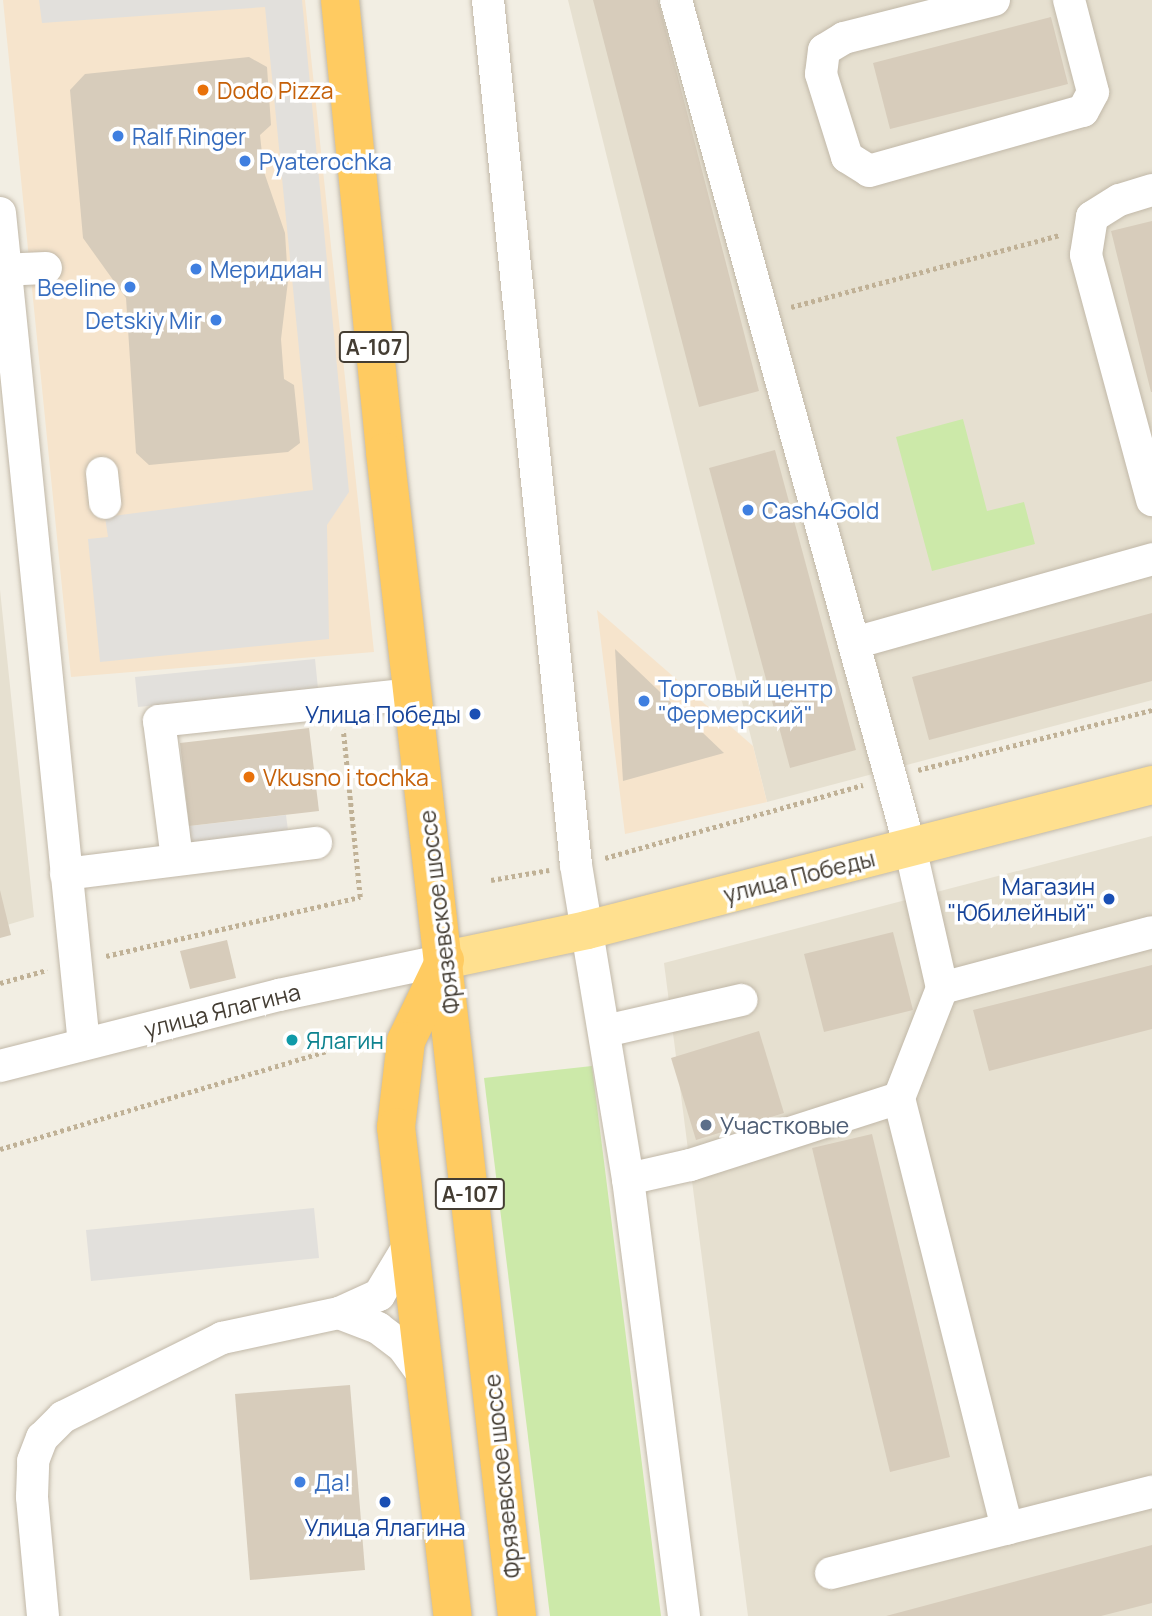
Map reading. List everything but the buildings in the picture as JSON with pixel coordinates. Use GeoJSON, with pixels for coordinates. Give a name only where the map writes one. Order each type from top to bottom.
{"type":"FeatureCollection","features":[{"type":"Feature","properties":{"kind":"highway","name":"Фрязевское шоссе"},"geometry":{"type":"LineString","coordinates":[[340,0],[412,694],[445,960],[517,1616]]}},
{"type":"Feature","properties":{"kind":"highway"},"geometry":{"type":"LineString","coordinates":[[445,960],[406,1041],[397,1126],[408,1247],[453,1616]]}},
{"type":"Feature","properties":{"kind":"main road","name":"улица Победы"},"geometry":{"type":"LineString","coordinates":[[445,960],[587,930],[1152,785]]}},
{"type":"Feature","properties":{"kind":"street"},"geometry":{"type":"LineString","coordinates":[[488,0],[576,865],[628,1179],[684,1616]]}},
{"type":"Feature","properties":{"kind":"street"},"geometry":{"type":"LineString","coordinates":[[676,0],[910,848],[942,988],[899,1098],[1007,1529]]}},
{"type":"Feature","properties":{"kind":"street"},"geometry":{"type":"LineString","coordinates":[[994,0],[844,38],[824,50],[821,74],[847,157],[869,170],[1083,111],[1093,92],[1069,0]]}},
{"type":"Feature","properties":{"kind":"street"},"geometry":{"type":"LineString","coordinates":[[1152,190],[1119,200],[1092,217],[1086,255],[1152,500]]}},
{"type":"Feature","properties":{"kind":"street"},"geometry":{"type":"LineString","coordinates":[[0,213],[3,269],[84,1044]]}},
{"type":"Feature","properties":{"kind":"street"},"geometry":{"type":"LineString","coordinates":[[3,269],[46,268]]}},
{"type":"Feature","properties":{"kind":"street"},"geometry":{"type":"LineString","coordinates":[[854,643],[1152,559]]}},
{"type":"Feature","properties":{"kind":"street"},"geometry":{"type":"LineString","coordinates":[[177,859],[159,720],[340,704],[412,694]]}},
{"type":"Feature","properties":{"kind":"street"},"geometry":{"type":"LineString","coordinates":[[66,874],[316,844]]}},
{"type":"Feature","properties":{"kind":"street"},"geometry":{"type":"LineString","coordinates":[[942,988],[1152,932]]}},
{"type":"Feature","properties":{"kind":"street","name":"улица Ялагина"},"geometry":{"type":"LineString","coordinates":[[0,1066],[279,995],[445,960]]}},
{"type":"Feature","properties":{"kind":"street"},"geometry":{"type":"LineString","coordinates":[[605,1031],[742,1000]]}},
{"type":"Feature","properties":{"kind":"street"},"geometry":{"type":"LineString","coordinates":[[628,1179],[690,1165],[899,1098]]}},
{"type":"Feature","properties":{"kind":"street"},"geometry":{"type":"LineString","coordinates":[[43,1616],[32,1497],[33,1461],[42,1438],[62,1417],[222,1338],[339,1313],[379,1295],[408,1247]]}},
{"type":"Feature","properties":{"kind":"street"},"geometry":{"type":"LineString","coordinates":[[339,1313],[378,1328],[403,1347],[425,1377]]}},
{"type":"Feature","properties":{"kind":"street"},"geometry":{"type":"LineString","coordinates":[[831,1573],[1152,1492]]}},
{"type":"Feature","properties":{"kind":"path"},"geometry":{"type":"LineString","coordinates":[[763,314],[1091,227]]}},
{"type":"Feature","properties":{"kind":"path"},"geometry":{"type":"LineString","coordinates":[[0,983],[360,897],[340,704]]}},
{"type":"Feature","properties":{"kind":"path"},"geometry":{"type":"LineString","coordinates":[[491,880],[576,865],[891,778],[1152,710]]}},
{"type":"Feature","properties":{"kind":"path"},"geometry":{"type":"LineString","coordinates":[[0,1149],[326,1051]]}},
{"type":"Feature","properties":{"kind":"shaded area"},"geometry":{"type":"Polygon","coordinates":[[[3,0],[305,0],[374,652],[71,677],[3,0]]]}},
{"type":"Feature","properties":{"kind":"shaded area"},"geometry":{"type":"Polygon","coordinates":[[[39,0],[302,0],[349,492],[327,525],[329,639],[100,662],[88,539],[108,537],[105,517],[313,490],[265,7],[42,23],[39,0]]]}},
{"type":"Feature","properties":{"kind":"shaded area"},"geometry":{"type":"Polygon","coordinates":[[[568,0],[1152,0],[1152,700],[767,802],[568,0]]]}},
{"type":"Feature","properties":{"kind":"shaded area"},"geometry":{"type":"Polygon","coordinates":[[[0,590],[34,917],[0,927],[0,590]]]}},
{"type":"Feature","properties":{"kind":"shaded area"},"geometry":{"type":"Polygon","coordinates":[[[597,610],[753,746],[767,802],[625,834],[597,610]]]}},
{"type":"Feature","properties":{"kind":"shaded area"},"geometry":{"type":"Polygon","coordinates":[[[315,659],[318,689],[138,707],[135,677],[315,659]]]}},
{"type":"Feature","properties":{"kind":"shaded area"},"geometry":{"type":"Polygon","coordinates":[[[286,815],[290,846],[193,858],[189,826],[286,815]]]}},
{"type":"Feature","properties":{"kind":"shaded area"},"geometry":{"type":"Polygon","coordinates":[[[1152,836],[1152,1616],[748,1616],[664,963],[1152,836]]]}},
{"type":"Feature","properties":{"kind":"shaded area"},"geometry":{"type":"Polygon","coordinates":[[[314,1208],[319,1258],[91,1281],[86,1230],[314,1208]]]}},
{"type":"Feature","properties":{"kind":"green space"},"geometry":{"type":"Polygon","coordinates":[[[963,419],[987,511],[1024,502],[1035,544],[932,571],[896,437],[963,419]]]}},
{"type":"Feature","properties":{"kind":"green space"},"geometry":{"type":"Polygon","coordinates":[[[592,1066],[661,1616],[550,1616],[484,1078],[592,1066]]]}},
{"type":"Feature","properties":{"kind":"place","name":"Dodo Pizza"},"geometry":{"type":"Point","coordinates":[203,90]}},
{"type":"Feature","properties":{"kind":"place","name":"Ralf Ringer"},"geometry":{"type":"Point","coordinates":[118,136]}},
{"type":"Feature","properties":{"kind":"place","name":"Pyaterochka"},"geometry":{"type":"Point","coordinates":[245,161]}},
{"type":"Feature","properties":{"kind":"place","name":"Меридиан"},"geometry":{"type":"Point","coordinates":[196,269]}},
{"type":"Feature","properties":{"kind":"place","name":"Beeline"},"geometry":{"type":"Point","coordinates":[130,287]}},
{"type":"Feature","properties":{"kind":"place","name":"Detskiy Mir"},"geometry":{"type":"Point","coordinates":[216,320]}},
{"type":"Feature","properties":{"kind":"place","name":"Cash4Gold"},"geometry":{"type":"Point","coordinates":[748,510]}},
{"type":"Feature","properties":{"kind":"place","name":"Торговый центр \"Фермерский\""},"geometry":{"type":"Point","coordinates":[644,701]}},
{"type":"Feature","properties":{"kind":"place","name":"Улица Победы"},"geometry":{"type":"Point","coordinates":[475,714]}},
{"type":"Feature","properties":{"kind":"place","name":"Vkusno i tochka"},"geometry":{"type":"Point","coordinates":[249,777]}},
{"type":"Feature","properties":{"kind":"place","name":"Магазин \"Юбилейный\""},"geometry":{"type":"Point","coordinates":[1109,899]}},
{"type":"Feature","properties":{"kind":"place","name":"Ялагин"},"geometry":{"type":"Point","coordinates":[292,1040]}},
{"type":"Feature","properties":{"kind":"place","name":"Участковые"},"geometry":{"type":"Point","coordinates":[706,1125]}},
{"type":"Feature","properties":{"kind":"place","name":"Да!"},"geometry":{"type":"Point","coordinates":[300,1482]}},
{"type":"Feature","properties":{"kind":"place","name":"Улица Ялагина"},"geometry":{"type":"Point","coordinates":[385,1502]}}]}
